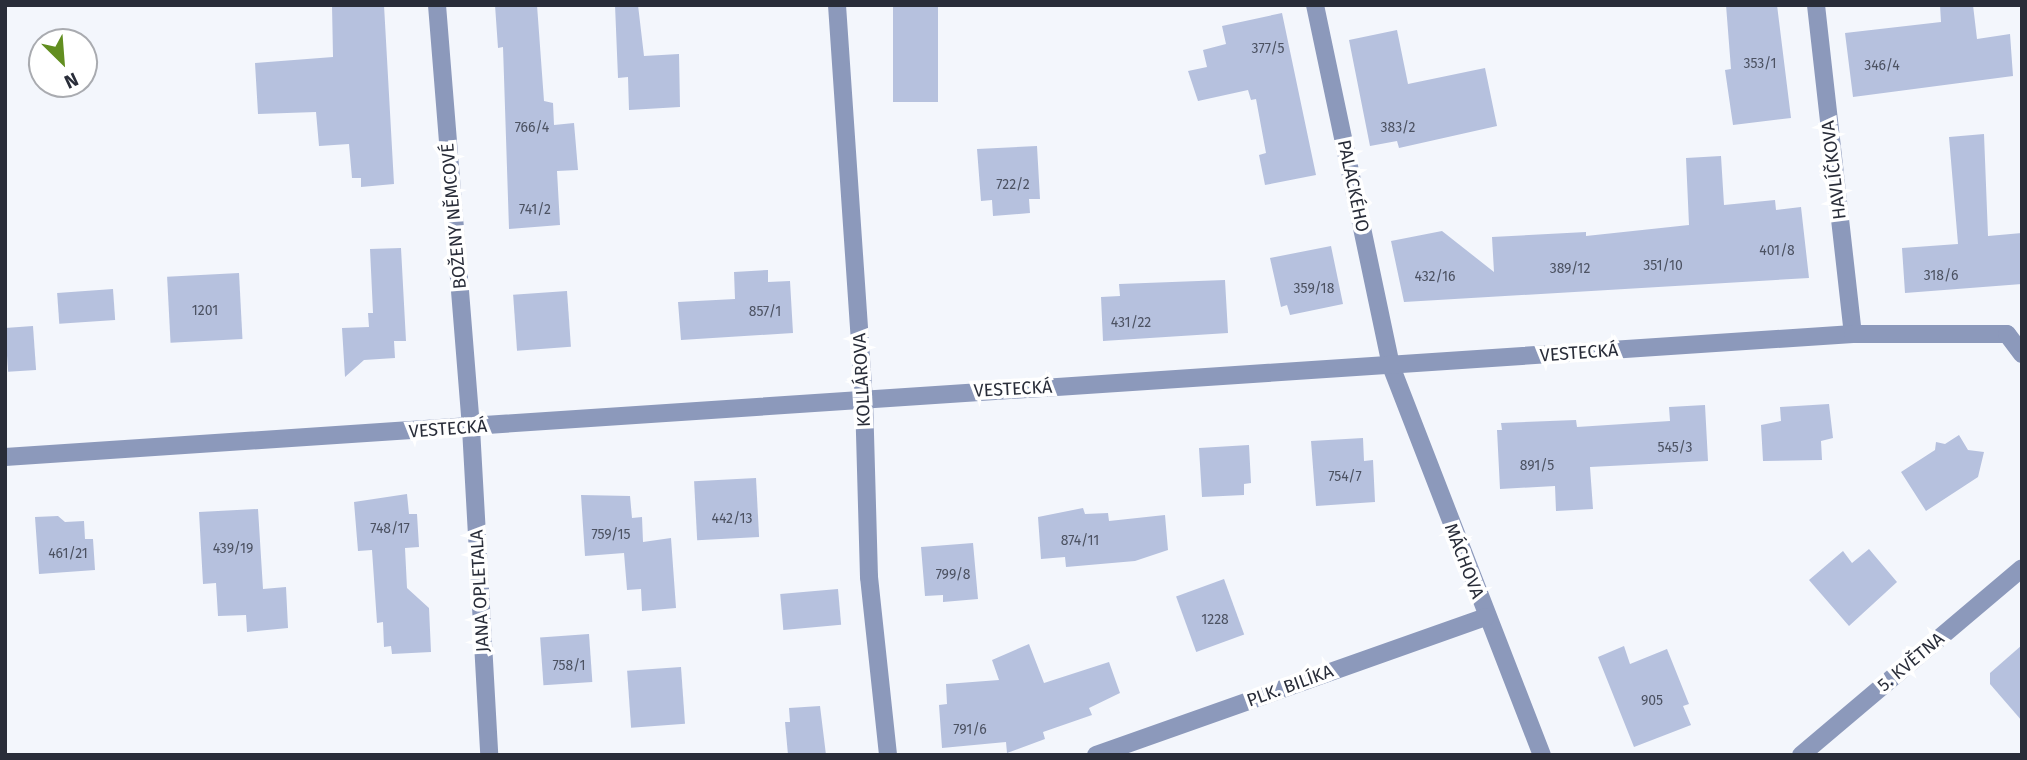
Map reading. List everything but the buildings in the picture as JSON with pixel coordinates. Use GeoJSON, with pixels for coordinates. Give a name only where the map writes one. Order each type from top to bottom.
{"type":"FeatureCollection","features":[{"type":"Feature","properties":{"kind":"street","name":"BOŽENY NĚMCOVÉ"},"geometry":{"type":"LineString","coordinates":[[437,5],[471,428]]}},
{"type":"Feature","properties":{"kind":"street","name":"KOLLÁROVA"},"geometry":{"type":"LineString","coordinates":[[837,5],[864,398],[869,578],[888,755]]}},
{"type":"Feature","properties":{"kind":"street","name":"PALACKÉHO"},"geometry":{"type":"LineString","coordinates":[[1315,5],[1391,366]]}},
{"type":"Feature","properties":{"kind":"street","name":"HAVLÍČKOVA"},"geometry":{"type":"LineString","coordinates":[[1816,5],[1853,334]]}},
{"type":"Feature","properties":{"kind":"street","name":"VESTECKÁ"},"geometry":{"type":"LineString","coordinates":[[5,457],[1853,334],[2015,333]]}},
{"type":"Feature","properties":{"kind":"street"},"geometry":{"type":"LineString","coordinates":[[2015,333],[2022,354]]}},
{"type":"Feature","properties":{"kind":"street","name":"MÁCHOVA"},"geometry":{"type":"LineString","coordinates":[[1391,366],[1485,617],[1542,755]]}},
{"type":"Feature","properties":{"kind":"street","name":"JANA OPLETALA"},"geometry":{"type":"LineString","coordinates":[[471,428],[489,755]]}},
{"type":"Feature","properties":{"kind":"street","name":"5. KVĚTNA"},"geometry":{"type":"LineString","coordinates":[[1801,755],[2022,568]]}},
{"type":"Feature","properties":{"kind":"street","name":"PLK. BILÍKA"},"geometry":{"type":"LineString","coordinates":[[1096,755],[1485,617]]}}]}
